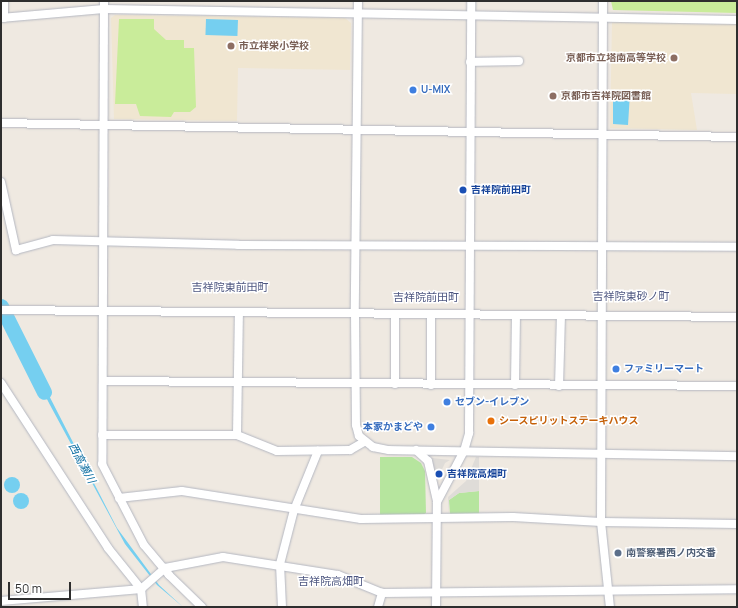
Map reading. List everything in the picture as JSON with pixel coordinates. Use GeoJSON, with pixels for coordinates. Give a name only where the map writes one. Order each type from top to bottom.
{"type":"FeatureCollection","features":[{"type":"Feature","properties":{"kind":"street"},"geometry":{"type":"LineString","coordinates":[[4,1],[3,18],[104,5],[737,20]]}},
{"type":"Feature","properties":{"kind":"street"},"geometry":{"type":"LineString","coordinates":[[358,1],[358,245],[355,313],[356,425],[364,442],[380,449],[737,456]]}},
{"type":"Feature","properties":{"kind":"street"},"geometry":{"type":"LineString","coordinates":[[437,502],[464,451],[469,433],[471,1]]}},
{"type":"Feature","properties":{"kind":"street"},"geometry":{"type":"LineString","coordinates":[[603,1],[603,316],[600,386],[601,522],[610,607]]}},
{"type":"Feature","properties":{"kind":"street"},"geometry":{"type":"LineString","coordinates":[[104,5],[102,464],[144,545],[164,570],[202,607]]}},
{"type":"Feature","properties":{"kind":"street"},"geometry":{"type":"LineString","coordinates":[[470,62],[519,61]]}},
{"type":"Feature","properties":{"kind":"street"},"geometry":{"type":"LineString","coordinates":[[1,123],[737,137]]}},
{"type":"Feature","properties":{"kind":"street"},"geometry":{"type":"LineString","coordinates":[[1,182],[16,250],[53,240],[358,245],[470,244],[737,247]]}},
{"type":"Feature","properties":{"kind":"street"},"geometry":{"type":"LineString","coordinates":[[1,310],[737,317]]}},
{"type":"Feature","properties":{"kind":"street"},"geometry":{"type":"LineString","coordinates":[[237,435],[236,383],[239,312]]}},
{"type":"Feature","properties":{"kind":"street"},"geometry":{"type":"LineString","coordinates":[[395,314],[396,384]]}},
{"type":"Feature","properties":{"kind":"street"},"geometry":{"type":"LineString","coordinates":[[431,314],[431,385]]}},
{"type":"Feature","properties":{"kind":"street"},"geometry":{"type":"LineString","coordinates":[[515,386],[516,315]]}},
{"type":"Feature","properties":{"kind":"street"},"geometry":{"type":"LineString","coordinates":[[559,386],[561,315]]}},
{"type":"Feature","properties":{"kind":"street"},"geometry":{"type":"LineString","coordinates":[[103,381],[431,385],[470,384],[515,386],[737,386]]}},
{"type":"Feature","properties":{"kind":"street"},"geometry":{"type":"LineString","coordinates":[[1,383],[108,548],[142,588],[143,607]]}},
{"type":"Feature","properties":{"kind":"street"},"geometry":{"type":"LineString","coordinates":[[102,435],[237,435],[277,451],[350,450],[364,442]]}},
{"type":"Feature","properties":{"kind":"street"},"geometry":{"type":"LineString","coordinates":[[416,450],[430,465],[437,502],[436,607]]}},
{"type":"Feature","properties":{"kind":"street"},"geometry":{"type":"LineString","coordinates":[[282,607],[280,564],[294,510],[318,451]]}},
{"type":"Feature","properties":{"kind":"street"},"geometry":{"type":"LineString","coordinates":[[119,498],[182,492],[361,519],[513,517],[601,522],[737,524]]}},
{"type":"Feature","properties":{"kind":"street"},"geometry":{"type":"LineString","coordinates":[[1,601],[142,588],[164,570],[223,557],[280,564],[338,575],[382,593],[436,591],[737,589]]}},
{"type":"Feature","properties":{"kind":"street"},"geometry":{"type":"LineString","coordinates":[[378,607],[382,593]]}},
{"type":"Feature","properties":{"kind":"shaded area","name":"市立祥栄小学校"},"geometry":{"type":"Polygon","coordinates":[[[115,15],[345,18],[351,23],[350,70],[238,68],[237,121],[114,119],[111,18],[115,15]]]}},
{"type":"Feature","properties":{"kind":"shaded area","name":"京都市立塔南高等学校"},"geometry":{"type":"Polygon","coordinates":[[[612,22],[737,23],[737,94],[691,93],[697,130],[610,128],[612,22]]]}},
{"type":"Feature","properties":{"kind":"shaded area"},"geometry":{"type":"Polygon","coordinates":[[[476,457],[479,457],[479,491],[459,493],[449,500],[449,515],[448,497],[466,481],[476,457]]]}},
{"type":"Feature","properties":{"kind":"shaded area"},"geometry":{"type":"Polygon","coordinates":[[[432,458],[450,460],[445,463],[436,482],[432,458]]]}},
{"type":"Feature","properties":{"kind":"green space"},"geometry":{"type":"Polygon","coordinates":[[[611,1],[737,1],[737,13],[613,10],[611,1]]]}},
{"type":"Feature","properties":{"kind":"green space"},"geometry":{"type":"Polygon","coordinates":[[[119,19],[154,19],[154,29],[166,40],[184,40],[184,48],[194,48],[196,107],[190,112],[174,112],[171,117],[140,116],[136,104],[115,104],[119,19]]]}},
{"type":"Feature","properties":{"kind":"green space"},"geometry":{"type":"Polygon","coordinates":[[[380,457],[412,457],[421,463],[425,471],[426,513],[423,515],[380,515],[380,457]]]}},
{"type":"Feature","properties":{"kind":"green space"},"geometry":{"type":"Polygon","coordinates":[[[479,491],[479,514],[450,514],[449,500],[459,493],[479,491]]]}},
{"type":"Feature","properties":{"kind":"water"},"geometry":{"type":"Polygon","coordinates":[[[206,19],[238,20],[237,36],[205,35],[206,19]]]}},
{"type":"Feature","properties":{"kind":"water"},"geometry":{"type":"Polygon","coordinates":[[[613,93],[630,93],[628,125],[613,124],[613,93]]]}},
{"type":"Feature","properties":{"kind":"water"},"geometry":{"type":"Polygon","coordinates":[[[1,302],[117,528],[159,585],[183,607],[157,585],[125,544],[50,405],[1,309],[1,302]]]}},
{"type":"Feature","properties":{"kind":"water"},"geometry":{"type":"Polygon","coordinates":[[[12,477],[18,479],[20,485],[18,491],[12,493],[6,491],[4,485],[6,479],[12,477]]]}},
{"type":"Feature","properties":{"kind":"water"},"geometry":{"type":"Polygon","coordinates":[[[21,493],[27,495],[29,501],[27,507],[21,509],[15,507],[13,501],[15,495],[21,493]]]}},
{"type":"Feature","properties":{"kind":"waterway","name":"西高瀬川"},"geometry":{"type":"LineString","coordinates":[[1,306],[44,392]]}},
{"type":"Feature","properties":{"kind":"place","name":"市立祥栄小学校"},"geometry":{"type":"Point","coordinates":[231,46]}},
{"type":"Feature","properties":{"kind":"place","name":"京都市立塔南高等学校"},"geometry":{"type":"Point","coordinates":[674,58]}},
{"type":"Feature","properties":{"kind":"place","name":"U-MIX"},"geometry":{"type":"Point","coordinates":[413,90]}},
{"type":"Feature","properties":{"kind":"place","name":"京都市吉祥院図書館"},"geometry":{"type":"Point","coordinates":[553,96]}},
{"type":"Feature","properties":{"kind":"place","name":"吉祥院前田町"},"geometry":{"type":"Point","coordinates":[463,190]}},
{"type":"Feature","properties":{"kind":"place","name":"ファミリーマート"},"geometry":{"type":"Point","coordinates":[616,369]}},
{"type":"Feature","properties":{"kind":"place","name":"セブン-イレブン"},"geometry":{"type":"Point","coordinates":[447,402]}},
{"type":"Feature","properties":{"kind":"place","name":"シースピリットステーキハウス"},"geometry":{"type":"Point","coordinates":[491,421]}},
{"type":"Feature","properties":{"kind":"place","name":"本家かまどや"},"geometry":{"type":"Point","coordinates":[431,427]}},
{"type":"Feature","properties":{"kind":"place","name":"吉祥院高畑町"},"geometry":{"type":"Point","coordinates":[439,474]}},
{"type":"Feature","properties":{"kind":"place","name":"南警察署西ノ内交番"},"geometry":{"type":"Point","coordinates":[618,553]}},
{"type":"Feature","properties":{"kind":"district","name":"吉祥院東前田町"},"geometry":{"type":"Point","coordinates":[230,287]}},
{"type":"Feature","properties":{"kind":"district","name":"吉祥院東砂ノ町"},"geometry":{"type":"Point","coordinates":[631,296]}},
{"type":"Feature","properties":{"kind":"district","name":"吉祥院前田町"},"geometry":{"type":"Point","coordinates":[426,297]}},
{"type":"Feature","properties":{"kind":"district","name":"吉祥院高畑町"},"geometry":{"type":"Point","coordinates":[331,581]}}]}
